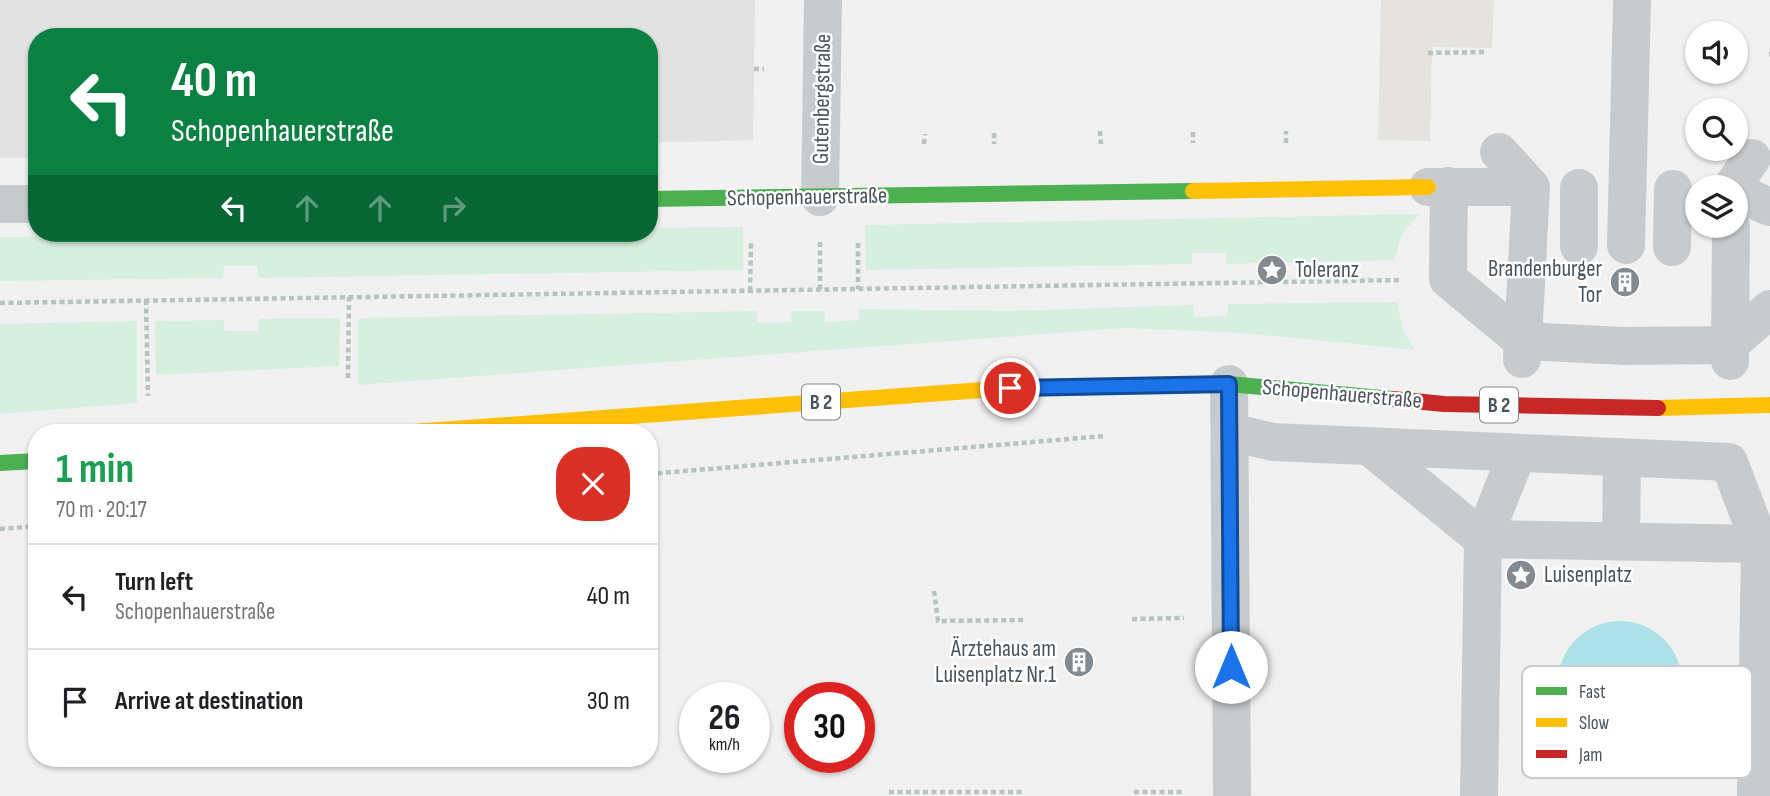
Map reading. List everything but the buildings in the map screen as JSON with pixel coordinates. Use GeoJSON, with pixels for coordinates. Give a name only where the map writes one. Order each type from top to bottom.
{"type":"FeatureCollection","features":[{"type":"Feature","properties":{"kind":"main road","name":"Schopenhauerstraße"},"geometry":{"type":"LineString","coordinates":[[658,199],[1438,187]]}},
{"type":"Feature","properties":{"kind":"main road","name":"Schopenhauerstraße"},"geometry":{"type":"LineString","coordinates":[[522,424],[1037,386],[1229,384],[1444,404],[1623,409],[1770,405]]}},
{"type":"Feature","properties":{"kind":"main road"},"geometry":{"type":"LineString","coordinates":[[0,463],[28,461]]}},
{"type":"Feature","properties":{"kind":"street","name":"Gutenbergstraße"},"geometry":{"type":"LineString","coordinates":[[820,197],[823,0]]}},
{"type":"Feature","properties":{"kind":"street"},"geometry":{"type":"LineString","coordinates":[[1626,245],[1632,0]]}},
{"type":"Feature","properties":{"kind":"street"},"geometry":{"type":"LineString","coordinates":[[1499,152],[1531,187],[1523,351]]}},
{"type":"Feature","properties":{"kind":"street"},"geometry":{"type":"LineString","coordinates":[[1748,186],[1770,207]]}},
{"type":"Feature","properties":{"kind":"street"},"geometry":{"type":"LineString","coordinates":[[1523,351],[1448,279],[1438,187],[1531,187]]}},
{"type":"Feature","properties":{"kind":"street"},"geometry":{"type":"LineString","coordinates":[[1579,188],[1579,246]]}},
{"type":"Feature","properties":{"kind":"street"},"geometry":{"type":"LineString","coordinates":[[1672,247],[1673,189]]}},
{"type":"Feature","properties":{"kind":"street"},"geometry":{"type":"LineString","coordinates":[[0,204],[28,204]]}},
{"type":"Feature","properties":{"kind":"street"},"geometry":{"type":"LineString","coordinates":[[1730,354],[1731,238]]}},
{"type":"Feature","properties":{"kind":"street"},"geometry":{"type":"LineString","coordinates":[[1730,354],[1770,309]]}},
{"type":"Feature","properties":{"kind":"street"},"geometry":{"type":"LineString","coordinates":[[1523,351],[1578,331],[1624,343],[1671,332],[1730,354]]}},
{"type":"Feature","properties":{"kind":"street"},"geometry":{"type":"LineString","coordinates":[[1229,384],[1232,796]]}},
{"type":"Feature","properties":{"kind":"street"},"geometry":{"type":"LineString","coordinates":[[1230,432],[1273,442],[1729,462],[1760,544],[1756,796]]}},
{"type":"Feature","properties":{"kind":"street"},"geometry":{"type":"LineString","coordinates":[[1370,447],[1483,540],[1760,544]]}},
{"type":"Feature","properties":{"kind":"street"},"geometry":{"type":"LineString","coordinates":[[1479,796],[1483,540],[1517,454]]}},
{"type":"Feature","properties":{"kind":"street"},"geometry":{"type":"LineString","coordinates":[[1621,541],[1622,458]]}},
{"type":"Feature","properties":{"kind":"path"},"geometry":{"type":"LineString","coordinates":[[1428,52],[1485,52]]}},
{"type":"Feature","properties":{"kind":"path"},"geometry":{"type":"LineString","coordinates":[[754,69],[764,69]]}},
{"type":"Feature","properties":{"kind":"path"},"geometry":{"type":"LineString","coordinates":[[1100,131],[1101,144]]}},
{"type":"Feature","properties":{"kind":"path"},"geometry":{"type":"LineString","coordinates":[[1286,131],[1286,143]]}},
{"type":"Feature","properties":{"kind":"path"},"geometry":{"type":"LineString","coordinates":[[1193,132],[1193,143]]}},
{"type":"Feature","properties":{"kind":"path"},"geometry":{"type":"LineString","coordinates":[[994,133],[994,144]]}},
{"type":"Feature","properties":{"kind":"path"},"geometry":{"type":"LineString","coordinates":[[925,134],[925,144]]}},
{"type":"Feature","properties":{"kind":"path"},"geometry":{"type":"LineString","coordinates":[[858,238],[859,289]]}},
{"type":"Feature","properties":{"kind":"path"},"geometry":{"type":"LineString","coordinates":[[750,291],[751,240]]}},
{"type":"Feature","properties":{"kind":"path"},"geometry":{"type":"LineString","coordinates":[[0,303],[1414,279]]}},
{"type":"Feature","properties":{"kind":"path"},"geometry":{"type":"LineString","coordinates":[[348,378],[349,297]]}},
{"type":"Feature","properties":{"kind":"path"},"geometry":{"type":"LineString","coordinates":[[146,300],[148,396]]}},
{"type":"Feature","properties":{"kind":"path"},"geometry":{"type":"LineString","coordinates":[[658,473],[1107,436]]}},
{"type":"Feature","properties":{"kind":"path"},"geometry":{"type":"LineString","coordinates":[[0,529],[28,527]]}},
{"type":"Feature","properties":{"kind":"path"},"geometry":{"type":"LineString","coordinates":[[934,591],[937,621],[1024,620]]}},
{"type":"Feature","properties":{"kind":"path"},"geometry":{"type":"LineString","coordinates":[[889,792],[1023,792]]}},
{"type":"Feature","properties":{"kind":"shaded area"},"geometry":{"type":"Polygon","coordinates":[[[0,0],[755,0],[753,140],[658,143],[658,28],[28,28],[28,158],[0,158],[0,0]]]}},
{"type":"Feature","properties":{"kind":"shaded area"},"geometry":{"type":"Polygon","coordinates":[[[1381,0],[1494,0],[1492,48],[1432,47],[1430,141],[1378,140],[1381,0]]]}},
{"type":"Feature","properties":{"kind":"green space"},"geometry":{"type":"Polygon","coordinates":[[[1420,214],[1403,232],[1394,260],[1226,264],[1226,253],[1192,253],[1192,264],[866,270],[865,225],[1420,214]]]}},
{"type":"Feature","properties":{"kind":"green space"},"geometry":{"type":"Polygon","coordinates":[[[743,227],[743,270],[259,278],[257,266],[224,266],[223,278],[0,281],[0,237],[28,237],[28,242],[658,242],[658,228],[743,227]]]}},
{"type":"Feature","properties":{"kind":"green space"},"geometry":{"type":"Polygon","coordinates":[[[1397,302],[1403,330],[1415,350],[1242,333],[1124,328],[358,385],[359,318],[757,311],[757,323],[791,322],[792,311],[825,311],[825,322],[859,320],[859,309],[1009,311],[1193,305],[1194,317],[1227,316],[1228,304],[1397,302]]]}},
{"type":"Feature","properties":{"kind":"green space"},"geometry":{"type":"Polygon","coordinates":[[[340,318],[339,366],[156,375],[155,321],[224,320],[225,331],[258,331],[259,319],[340,318]]]}},
{"type":"Feature","properties":{"kind":"green space"},"geometry":{"type":"Polygon","coordinates":[[[137,321],[137,403],[0,414],[0,324],[137,321]]]}},
{"type":"Feature","properties":{"kind":"water"},"geometry":{"type":"Polygon","coordinates":[[[1620,621],[1632,622],[1654,631],[1664,639],[1679,666],[1561,666],[1568,649],[1586,631],[1608,622],[1620,621]]]}},
{"type":"Feature","properties":{"kind":"traffic: fast"},"geometry":{"type":"LineString","coordinates":[[658,199],[1193,191]]}},
{"type":"Feature","properties":{"kind":"traffic: fast"},"geometry":{"type":"LineString","coordinates":[[1010,388],[1229,384],[1393,399]]}},
{"type":"Feature","properties":{"kind":"traffic: fast"},"geometry":{"type":"LineString","coordinates":[[0,463],[28,461]]}},
{"type":"Feature","properties":{"kind":"traffic: slow"},"geometry":{"type":"LineString","coordinates":[[1193,191],[1428,187]]}},
{"type":"Feature","properties":{"kind":"traffic: slow"},"geometry":{"type":"LineString","coordinates":[[522,424],[1010,388]]}},
{"type":"Feature","properties":{"kind":"traffic: slow"},"geometry":{"type":"LineString","coordinates":[[1658,408],[1770,405]]}},
{"type":"Feature","properties":{"kind":"traffic: jam"},"geometry":{"type":"LineString","coordinates":[[1393,399],[1444,404],[1658,408]]}},
{"type":"Feature","properties":{"kind":"place","name":"Toleranz"},"geometry":{"type":"Point","coordinates":[1272,270]}},
{"type":"Feature","properties":{"kind":"place","name":"Brandenburger Tor"},"geometry":{"type":"Point","coordinates":[1625,282]}},
{"type":"Feature","properties":{"kind":"place","name":"Luisenplatz"},"geometry":{"type":"Point","coordinates":[1521,575]}},
{"type":"Feature","properties":{"kind":"place","name":"Ärztehaus am Luisenplatz Nr.1"},"geometry":{"type":"Point","coordinates":[1079,662]}},
{"type":"Feature","properties":{"kind":"route"},"geometry":{"type":"LineString","coordinates":[[1010,388],[1229,384],[1231,667]]}}]}
